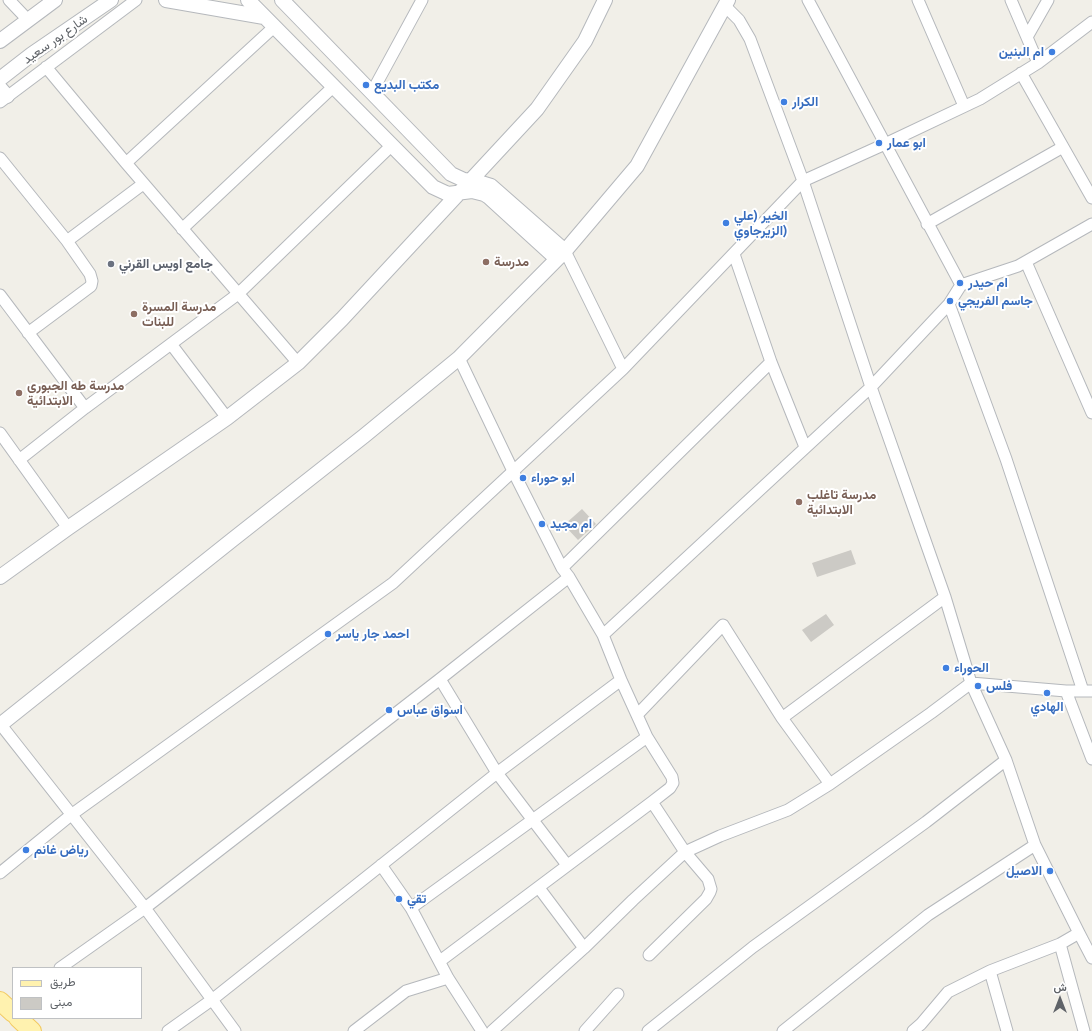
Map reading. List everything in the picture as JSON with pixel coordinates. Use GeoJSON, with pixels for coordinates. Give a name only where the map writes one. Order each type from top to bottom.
{"type":"FeatureCollection","features":[{"type":"Feature","properties":{"kind":"main road"},"geometry":{"type":"LineString","coordinates":[[21,1019],[32,1031]]}},
{"type":"Feature","properties":{"kind":"street"},"geometry":{"type":"LineString","coordinates":[[9,0],[28,20]]}},
{"type":"Feature","properties":{"kind":"street"},"geometry":{"type":"LineString","coordinates":[[0,41],[55,0]]}},
{"type":"Feature","properties":{"kind":"street","name":"شارع بور سعيد"},"geometry":{"type":"LineString","coordinates":[[0,78],[32,54],[111,0]]}},
{"type":"Feature","properties":{"kind":"street"},"geometry":{"type":"LineString","coordinates":[[2,95],[46,67],[136,0]]}},
{"type":"Feature","properties":{"kind":"street"},"geometry":{"type":"LineString","coordinates":[[166,0],[269,22]]}},
{"type":"Feature","properties":{"kind":"street"},"geometry":{"type":"LineString","coordinates":[[248,0],[433,187],[448,194],[472,191],[484,194],[561,255]]}},
{"type":"Feature","properties":{"kind":"street"},"geometry":{"type":"LineString","coordinates":[[282,0],[451,174],[464,180],[484,183],[496,190],[561,255],[623,369]]}},
{"type":"Feature","properties":{"kind":"street"},"geometry":{"type":"LineString","coordinates":[[372,92],[422,0]]}},
{"type":"Feature","properties":{"kind":"street"},"geometry":{"type":"LineString","coordinates":[[0,577],[227,418],[298,363],[342,319],[537,109],[585,41],[605,0]]}},
{"type":"Feature","properties":{"kind":"street"},"geometry":{"type":"LineString","coordinates":[[808,0],[961,285]]}},
{"type":"Feature","properties":{"kind":"street"},"geometry":{"type":"LineString","coordinates":[[918,0],[964,106]]}},
{"type":"Feature","properties":{"kind":"street"},"geometry":{"type":"LineString","coordinates":[[1011,0],[1038,64]]}},
{"type":"Feature","properties":{"kind":"street"},"geometry":{"type":"LineString","coordinates":[[1027,37],[1048,0]]}},
{"type":"Feature","properties":{"kind":"street"},"geometry":{"type":"LineString","coordinates":[[235,1031],[145,908],[0,725],[226,544],[358,441],[459,358],[561,255],[637,166],[726,3],[739,20],[750,39],[803,181],[871,387],[945,597],[971,683],[1006,760],[1035,845],[1078,933],[1092,958]]}},
{"type":"Feature","properties":{"kind":"street"},"geometry":{"type":"LineString","coordinates":[[126,163],[269,22]]}},
{"type":"Feature","properties":{"kind":"street"},"geometry":{"type":"LineString","coordinates":[[0,873],[72,815],[393,583],[623,369],[803,181],[980,99],[1038,64],[1091,26]]}},
{"type":"Feature","properties":{"kind":"street"},"geometry":{"type":"LineString","coordinates":[[46,67],[143,184],[298,363]]}},
{"type":"Feature","properties":{"kind":"street"},"geometry":{"type":"LineString","coordinates":[[1021,73],[1092,198]]}},
{"type":"Feature","properties":{"kind":"street"},"geometry":{"type":"LineString","coordinates":[[182,229],[333,87]]}},
{"type":"Feature","properties":{"kind":"street"},"geometry":{"type":"LineString","coordinates":[[20,460],[85,408],[238,294],[391,146]]}},
{"type":"Feature","properties":{"kind":"street"},"geometry":{"type":"LineString","coordinates":[[927,224],[1063,147]]}},
{"type":"Feature","properties":{"kind":"street"},"geometry":{"type":"LineString","coordinates":[[0,158],[67,241],[90,274],[92,281],[91,286],[28,333]]}},
{"type":"Feature","properties":{"kind":"street"},"geometry":{"type":"LineString","coordinates":[[67,241],[143,184]]}},
{"type":"Feature","properties":{"kind":"street"},"geometry":{"type":"LineString","coordinates":[[603,635],[871,387],[949,304],[961,285],[1018,266],[1092,224]]}},
{"type":"Feature","properties":{"kind":"street"},"geometry":{"type":"LineString","coordinates":[[734,254],[771,362],[805,447]]}},
{"type":"Feature","properties":{"kind":"street"},"geometry":{"type":"LineString","coordinates":[[1026,262],[1092,413]]}},
{"type":"Feature","properties":{"kind":"street"},"geometry":{"type":"LineString","coordinates":[[0,295],[85,408]]}},
{"type":"Feature","properties":{"kind":"street"},"geometry":{"type":"LineString","coordinates":[[492,1031],[584,948],[685,852],[720,836],[788,810],[830,784],[971,683],[1066,691],[1087,691],[1006,460],[949,304]]}},
{"type":"Feature","properties":{"kind":"street"},"geometry":{"type":"LineString","coordinates":[[171,344],[227,418]]}},
{"type":"Feature","properties":{"kind":"street"},"geometry":{"type":"LineString","coordinates":[[440,961],[652,802],[670,788],[673,782],[672,777],[647,737],[621,680],[603,635],[566,572],[513,471],[459,358]]}},
{"type":"Feature","properties":{"kind":"street"},"geometry":{"type":"LineString","coordinates":[[61,967],[145,908],[440,679],[566,572],[771,362]]}},
{"type":"Feature","properties":{"kind":"street"},"geometry":{"type":"LineString","coordinates":[[0,434],[68,528]]}},
{"type":"Feature","properties":{"kind":"street"},"geometry":{"type":"LineString","coordinates":[[782,718],[945,597]]}},
{"type":"Feature","properties":{"kind":"street"},"geometry":{"type":"LineString","coordinates":[[637,715],[723,624],[782,718],[830,784]]}},
{"type":"Feature","properties":{"kind":"street"},"geometry":{"type":"LineString","coordinates":[[440,679],[497,773],[567,865]]}},
{"type":"Feature","properties":{"kind":"street"},"geometry":{"type":"LineString","coordinates":[[168,1031],[212,999],[497,773],[621,680]]}},
{"type":"Feature","properties":{"kind":"street"},"geometry":{"type":"LineString","coordinates":[[1066,691],[1092,759]]}},
{"type":"Feature","properties":{"kind":"street"},"geometry":{"type":"LineString","coordinates":[[411,908],[647,737]]}},
{"type":"Feature","properties":{"kind":"street"},"geometry":{"type":"LineString","coordinates":[[648,1031],[753,947],[926,822],[1006,760]]}},
{"type":"Feature","properties":{"kind":"street"},"geometry":{"type":"LineString","coordinates":[[649,955],[706,899],[711,888],[708,879],[685,852],[652,802]]}},
{"type":"Feature","properties":{"kind":"street"},"geometry":{"type":"LineString","coordinates":[[783,1031],[928,916],[1035,845]]}},
{"type":"Feature","properties":{"kind":"street"},"geometry":{"type":"LineString","coordinates":[[380,865],[411,908],[448,978],[482,1031]]}},
{"type":"Feature","properties":{"kind":"street"},"geometry":{"type":"LineString","coordinates":[[539,888],[584,948]]}},
{"type":"Feature","properties":{"kind":"street"},"geometry":{"type":"LineString","coordinates":[[919,1029],[948,992],[990,971],[1060,944],[1078,933]]}},
{"type":"Feature","properties":{"kind":"street"},"geometry":{"type":"LineString","coordinates":[[1060,944],[1084,1031]]}},
{"type":"Feature","properties":{"kind":"street"},"geometry":{"type":"LineString","coordinates":[[990,971],[1006,1031]]}},
{"type":"Feature","properties":{"kind":"street"},"geometry":{"type":"LineString","coordinates":[[354,1031],[406,990],[448,978]]}},
{"type":"Feature","properties":{"kind":"street"},"geometry":{"type":"LineString","coordinates":[[584,1031],[618,994]]}},
{"type":"Feature","properties":{"kind":"building"},"geometry":{"type":"Polygon","coordinates":[[[582,509],[596,524],[578,540],[564,525],[582,509]]]}},
{"type":"Feature","properties":{"kind":"building"},"geometry":{"type":"Polygon","coordinates":[[[851,550],[856,564],[817,577],[812,563],[851,550]]]}},
{"type":"Feature","properties":{"kind":"building"},"geometry":{"type":"Polygon","coordinates":[[[826,614],[834,625],[811,642],[802,630],[826,614]]]}},
{"type":"Feature","properties":{"kind":"place","name":"ام البنين"},"geometry":{"type":"Point","coordinates":[1052,52]}},
{"type":"Feature","properties":{"kind":"place","name":"مكتب البديع"},"geometry":{"type":"Point","coordinates":[366,85]}},
{"type":"Feature","properties":{"kind":"place","name":"الكرار"},"geometry":{"type":"Point","coordinates":[784,102]}},
{"type":"Feature","properties":{"kind":"place","name":"ابو عمار"},"geometry":{"type":"Point","coordinates":[879,143]}},
{"type":"Feature","properties":{"kind":"place","name":"الخير (علي الزيرجاوي)"},"geometry":{"type":"Point","coordinates":[726,223]}},
{"type":"Feature","properties":{"kind":"place","name":"مدرسة"},"geometry":{"type":"Point","coordinates":[486,262]}},
{"type":"Feature","properties":{"kind":"place","name":"جامع اويس القرني"},"geometry":{"type":"Point","coordinates":[111,264]}},
{"type":"Feature","properties":{"kind":"place","name":"ام حيدر"},"geometry":{"type":"Point","coordinates":[960,283]}},
{"type":"Feature","properties":{"kind":"place","name":"جاسم الفريجي"},"geometry":{"type":"Point","coordinates":[950,301]}},
{"type":"Feature","properties":{"kind":"place","name":"مدرسة المسرة للبنات"},"geometry":{"type":"Point","coordinates":[134,314]}},
{"type":"Feature","properties":{"kind":"place","name":"مدرسة طه الجبوري الابتدائية"},"geometry":{"type":"Point","coordinates":[19,393]}},
{"type":"Feature","properties":{"kind":"place","name":"ابو حوراء"},"geometry":{"type":"Point","coordinates":[523,478]}},
{"type":"Feature","properties":{"kind":"place","name":"مدرسة تاغلب الابتدائية"},"geometry":{"type":"Point","coordinates":[799,502]}},
{"type":"Feature","properties":{"kind":"place","name":"ام مجيد"},"geometry":{"type":"Point","coordinates":[542,524]}},
{"type":"Feature","properties":{"kind":"place","name":"احمد جار ياسر"},"geometry":{"type":"Point","coordinates":[328,634]}},
{"type":"Feature","properties":{"kind":"place","name":"الحوراء"},"geometry":{"type":"Point","coordinates":[946,668]}},
{"type":"Feature","properties":{"kind":"place","name":"فلس"},"geometry":{"type":"Point","coordinates":[978,686]}},
{"type":"Feature","properties":{"kind":"place","name":"الهادي"},"geometry":{"type":"Point","coordinates":[1047,693]}},
{"type":"Feature","properties":{"kind":"place","name":"اسواق عباس"},"geometry":{"type":"Point","coordinates":[389,710]}},
{"type":"Feature","properties":{"kind":"place","name":"رياض غانم"},"geometry":{"type":"Point","coordinates":[26,850]}},
{"type":"Feature","properties":{"kind":"place","name":"الاصيل"},"geometry":{"type":"Point","coordinates":[1050,871]}},
{"type":"Feature","properties":{"kind":"place","name":"تقي"},"geometry":{"type":"Point","coordinates":[399,899]}}]}
